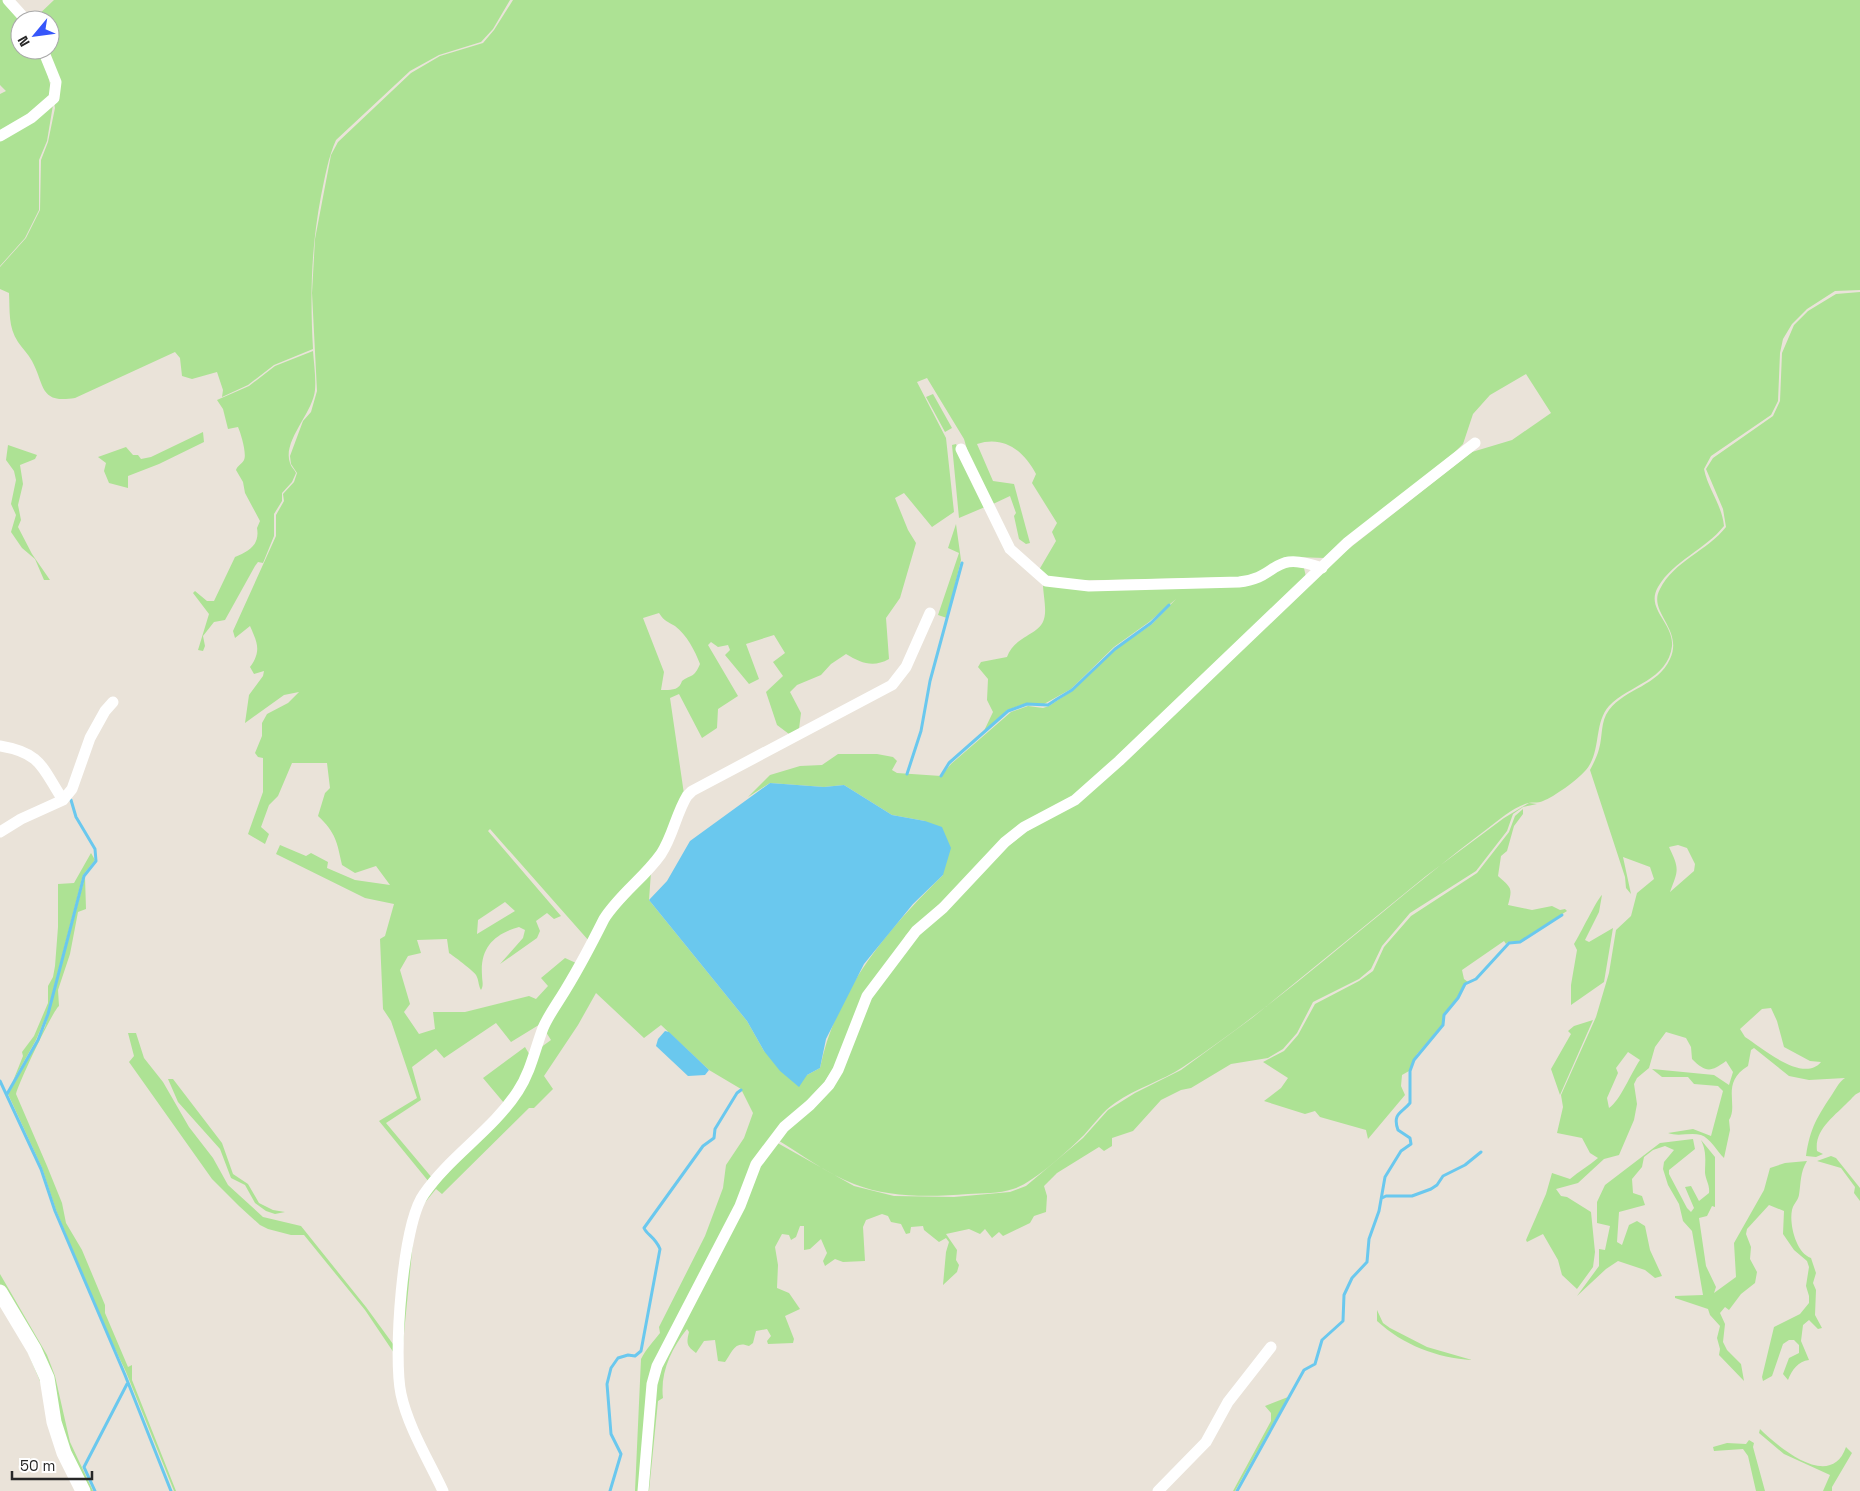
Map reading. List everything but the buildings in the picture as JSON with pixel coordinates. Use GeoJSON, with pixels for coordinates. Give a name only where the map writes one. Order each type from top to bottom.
{"type":"FeatureCollection","features":[{"type":"Feature","properties":{"kind":"street"},"geometry":{"type":"LineString","coordinates":[[8,0],[17,10]]}},
{"type":"Feature","properties":{"kind":"street"},"geometry":{"type":"LineString","coordinates":[[0,136],[31,118],[54,98],[56,82],[48,60]]}},
{"type":"Feature","properties":{"kind":"street"},"geometry":{"type":"LineString","coordinates":[[642,1491],[652,1384],[657,1366],[740,1206],[756,1164],[784,1127],[810,1105],[829,1085],[838,1070],[867,996],[916,930],[948,903],[992,854],[1024,827],[1064,806],[1083,793],[1355,536],[1475,443]]}},
{"type":"Feature","properties":{"kind":"street"},"geometry":{"type":"LineString","coordinates":[[961,449],[1010,549],[1036,574],[1051,584],[1089,586],[1247,581],[1256,578],[1280,562],[1289,560],[1297,560],[1322,568]]}},
{"type":"Feature","properties":{"kind":"street"},"geometry":{"type":"LineString","coordinates":[[444,1491],[406,1411],[399,1384],[398,1336],[407,1246],[413,1215],[418,1202],[434,1181],[506,1107],[518,1091],[527,1074],[544,1027],[604,919],[651,867],[662,851],[687,796],[724,774],[892,685],[906,666],[930,613]]}},
{"type":"Feature","properties":{"kind":"street"},"geometry":{"type":"LineString","coordinates":[[0,832],[21,819],[63,800],[72,789],[90,738],[105,711],[113,702]]}},
{"type":"Feature","properties":{"kind":"street"},"geometry":{"type":"LineString","coordinates":[[0,746],[18,750],[37,760],[63,800]]}},
{"type":"Feature","properties":{"kind":"street"},"geometry":{"type":"LineString","coordinates":[[0,1292],[34,1349],[47,1378],[54,1422],[64,1453],[83,1491]]}},
{"type":"Feature","properties":{"kind":"street"},"geometry":{"type":"LineString","coordinates":[[1158,1491],[1206,1442],[1228,1402],[1271,1347]]}},
{"type":"Feature","properties":{"kind":"green space"},"geometry":{"type":"Polygon","coordinates":[[[0,0],[7,0],[14,10],[10,10],[10,60],[44,60],[53,97],[0,135],[0,94],[6,91],[0,85],[0,0]]]}},
{"type":"Feature","properties":{"kind":"green space"},"geometry":{"type":"Polygon","coordinates":[[[54,0],[510,0],[493,29],[481,42],[439,55],[410,71],[336,140],[325,175],[315,235],[312,291],[313,349],[274,365],[248,385],[222,397],[223,390],[217,372],[192,379],[182,376],[180,358],[175,352],[75,398],[55,398],[45,391],[32,361],[15,336],[10,319],[9,293],[0,289],[0,267],[26,238],[40,210],[41,160],[48,142],[55,108],[46,60],[60,60],[60,10],[44,10],[54,0]]]}},
{"type":"Feature","properties":{"kind":"green space"},"geometry":{"type":"Polygon","coordinates":[[[513,0],[1860,0],[1860,290],[1835,291],[1807,309],[1792,324],[1783,339],[1780,353],[1778,401],[1771,415],[1711,456],[1704,469],[1721,511],[1724,526],[1708,542],[1672,569],[1658,587],[1655,602],[1669,630],[1672,646],[1669,657],[1656,674],[1609,706],[1601,721],[1594,756],[1585,771],[1577,779],[1548,799],[1525,804],[1505,815],[1223,1039],[1175,1072],[1115,1103],[1069,1149],[1030,1181],[1008,1191],[996,1193],[925,1196],[867,1189],[834,1174],[776,1139],[822,1095],[869,997],[907,944],[1006,844],[1065,808],[1323,569],[1472,452],[1512,440],[1551,413],[1526,374],[1490,395],[1473,414],[1463,444],[1455,452],[1325,558],[1296,557],[1248,577],[1055,581],[1039,570],[1056,541],[1052,532],[1057,523],[1032,483],[1036,474],[1026,458],[1004,443],[987,442],[977,444],[993,481],[1014,484],[1030,543],[1026,544],[1019,539],[1014,516],[1016,513],[1010,496],[993,504],[969,456],[964,439],[927,378],[917,382],[946,438],[954,512],[932,527],[904,493],[895,498],[908,530],[916,543],[900,598],[886,618],[889,659],[872,664],[857,660],[846,654],[831,664],[821,675],[797,685],[790,692],[801,713],[799,729],[789,734],[777,725],[766,692],[783,676],[773,662],[785,653],[774,635],[746,644],[759,679],[749,684],[725,655],[730,650],[728,645],[718,647],[711,642],[708,645],[738,696],[718,709],[717,728],[702,738],[679,694],[670,698],[684,794],[659,850],[589,941],[490,829],[488,831],[561,916],[554,919],[547,913],[536,921],[540,931],[537,938],[500,964],[523,938],[525,930],[519,927],[496,938],[490,944],[483,957],[483,985],[481,990],[475,973],[449,953],[447,939],[417,940],[421,953],[408,956],[400,970],[410,1004],[404,1012],[419,1034],[435,1029],[433,1012],[465,1012],[529,996],[536,999],[548,986],[541,978],[565,958],[576,963],[542,1023],[511,1042],[496,1023],[444,1058],[436,1049],[412,1067],[421,1100],[386,1123],[433,1179],[429,1182],[379,1121],[417,1098],[391,1021],[383,1009],[380,939],[385,936],[394,904],[365,898],[276,854],[280,845],[306,856],[311,853],[328,862],[327,868],[355,880],[390,885],[376,866],[355,873],[342,865],[335,838],[318,816],[325,793],[330,788],[327,763],[292,763],[278,796],[269,805],[261,827],[269,834],[265,844],[248,834],[263,792],[263,758],[258,757],[255,753],[262,736],[262,723],[267,714],[288,703],[299,692],[284,695],[245,723],[249,695],[263,676],[264,671],[254,674],[250,667],[256,656],[257,646],[250,626],[235,638],[233,631],[276,536],[276,515],[284,501],[283,494],[294,482],[297,473],[291,464],[290,456],[303,421],[311,412],[317,391],[312,293],[315,239],[331,155],[338,142],[411,73],[440,56],[483,43],[494,30],[513,0]],[[659,613],[643,618],[664,672],[661,690],[671,690],[679,687],[682,681],[694,674],[700,664],[683,634],[659,613]],[[505,902],[478,920],[477,934],[515,911],[505,902]]]}},
{"type":"Feature","properties":{"kind":"green space"},"geometry":{"type":"Polygon","coordinates":[[[54,99],[47,141],[39,160],[39,210],[25,238],[0,266],[0,137],[54,99]]]}},
{"type":"Feature","properties":{"kind":"green space"},"geometry":{"type":"Polygon","coordinates":[[[1860,292],[1860,1092],[1854,1095],[1822,1129],[1817,1143],[1817,1151],[1823,1154],[1816,1157],[1806,1156],[1815,1122],[1838,1085],[1845,1078],[1809,1080],[1789,1076],[1754,1048],[1751,1050],[1748,1066],[1740,1073],[1732,1087],[1732,1114],[1729,1120],[1730,1130],[1724,1158],[1701,1135],[1676,1135],[1668,1133],[1693,1129],[1711,1136],[1723,1091],[1718,1086],[1694,1084],[1688,1077],[1662,1077],[1652,1069],[1714,1075],[1729,1085],[1733,1072],[1726,1061],[1712,1069],[1701,1067],[1692,1059],[1691,1047],[1686,1038],[1666,1032],[1655,1047],[1649,1068],[1637,1078],[1634,1084],[1637,1104],[1634,1120],[1619,1155],[1604,1159],[1578,1183],[1556,1189],[1561,1196],[1567,1197],[1591,1212],[1595,1252],[1593,1267],[1577,1289],[1562,1275],[1558,1260],[1543,1234],[1527,1242],[1526,1240],[1546,1194],[1552,1173],[1570,1179],[1598,1158],[1590,1153],[1582,1138],[1557,1133],[1563,1107],[1561,1095],[1596,1017],[1609,973],[1616,930],[1631,916],[1637,893],[1654,879],[1650,867],[1623,857],[1631,894],[1626,888],[1625,877],[1590,770],[1598,752],[1603,724],[1609,710],[1624,697],[1658,675],[1670,659],[1673,639],[1658,605],[1657,597],[1660,589],[1666,579],[1682,563],[1710,543],[1726,527],[1723,509],[1706,469],[1713,458],[1773,416],[1780,401],[1782,353],[1794,325],[1808,311],[1836,294],[1860,292]],[[1678,845],[1669,847],[1677,870],[1670,892],[1694,871],[1695,864],[1687,848],[1678,845]],[[1771,1008],[1762,1009],[1740,1029],[1745,1037],[1782,1062],[1793,1066],[1804,1069],[1813,1068],[1821,1062],[1810,1061],[1784,1047],[1777,1021],[1771,1008]],[[1628,1052],[1616,1068],[1618,1073],[1607,1098],[1609,1108],[1621,1093],[1640,1060],[1628,1052]]]}},
{"type":"Feature","properties":{"kind":"green space"},"geometry":{"type":"Polygon","coordinates":[[[313,351],[315,390],[309,408],[290,446],[290,463],[296,473],[292,482],[282,493],[282,501],[274,514],[274,536],[263,563],[258,562],[255,566],[225,620],[214,622],[203,636],[205,646],[203,651],[198,650],[209,614],[193,593],[195,591],[207,601],[214,601],[235,557],[249,550],[255,543],[260,521],[245,493],[243,482],[236,470],[245,457],[238,427],[228,429],[223,409],[217,400],[249,386],[275,366],[313,351]]]}},
{"type":"Feature","properties":{"kind":"green space"},"geometry":{"type":"Polygon","coordinates":[[[933,394],[952,428],[945,432],[926,397],[933,394]]]}},
{"type":"Feature","properties":{"kind":"green space"},"geometry":{"type":"Polygon","coordinates":[[[203,432],[204,442],[159,464],[128,476],[128,488],[109,483],[104,471],[106,463],[98,457],[126,447],[133,455],[138,455],[141,459],[151,457],[203,432]]]}},
{"type":"Feature","properties":{"kind":"green space"},"geometry":{"type":"Polygon","coordinates":[[[956,444],[985,507],[959,518],[952,445],[956,444]]]}},
{"type":"Feature","properties":{"kind":"green space"},"geometry":{"type":"Polygon","coordinates":[[[8,445],[37,455],[35,459],[20,465],[23,484],[18,505],[21,520],[18,527],[32,554],[50,580],[44,580],[35,559],[22,548],[11,532],[16,515],[11,504],[16,480],[14,471],[6,460],[8,445]]]}},
{"type":"Feature","properties":{"kind":"green space"},"geometry":{"type":"Polygon","coordinates":[[[956,524],[961,560],[947,618],[938,615],[959,553],[948,548],[956,524]]]}},
{"type":"Feature","properties":{"kind":"green space"},"geometry":{"type":"Polygon","coordinates":[[[1284,565],[1304,568],[1306,577],[1085,787],[1059,805],[959,886],[906,935],[834,1068],[819,1090],[793,1114],[738,1201],[660,1354],[640,1491],[635,1491],[641,1359],[660,1333],[659,1327],[705,1236],[723,1188],[726,1165],[744,1138],[753,1113],[741,1089],[709,1070],[661,1025],[644,1038],[596,993],[578,1025],[544,1076],[553,1089],[534,1108],[529,1108],[442,1194],[436,1189],[423,1205],[414,1231],[401,1364],[408,1410],[400,1367],[409,1245],[420,1203],[507,1109],[540,1048],[551,1040],[544,1029],[604,924],[651,872],[649,900],[747,1021],[764,1051],[807,1075],[820,1068],[838,1013],[866,963],[902,917],[943,875],[925,821],[892,815],[844,785],[824,787],[770,783],[748,797],[770,775],[800,766],[822,765],[838,754],[877,754],[893,757],[897,761],[892,770],[897,773],[941,776],[951,764],[1011,712],[1028,706],[1043,708],[1049,706],[1073,690],[1110,653],[1152,624],[1176,599],[1149,622],[1114,647],[1071,689],[1044,704],[1027,703],[1007,710],[983,733],[993,712],[987,700],[988,679],[978,667],[981,662],[1007,657],[1015,644],[1038,629],[1042,624],[1045,611],[1043,584],[1212,586],[1284,565]]]}},
{"type":"Feature","properties":{"kind":"green space"},"geometry":{"type":"Polygon","coordinates":[[[1529,803],[1537,804],[1523,807],[1513,814],[1507,831],[1476,871],[1410,913],[1382,946],[1371,969],[1359,979],[1313,1002],[1297,1033],[1283,1049],[1268,1058],[1231,1064],[1191,1088],[1181,1090],[1161,1100],[1133,1131],[1112,1138],[1112,1146],[1104,1151],[1099,1147],[1057,1173],[1044,1186],[1047,1196],[1046,1212],[1034,1216],[1030,1223],[1003,1236],[999,1232],[992,1238],[985,1229],[980,1234],[969,1229],[946,1234],[957,1250],[956,1260],[959,1265],[957,1272],[943,1285],[946,1252],[949,1242],[946,1238],[939,1242],[924,1230],[923,1226],[911,1227],[910,1233],[906,1234],[901,1224],[891,1222],[888,1216],[882,1214],[866,1220],[863,1227],[865,1261],[843,1262],[835,1259],[825,1266],[823,1261],[827,1253],[821,1239],[810,1249],[804,1250],[804,1226],[800,1226],[796,1237],[791,1240],[789,1235],[782,1234],[775,1247],[778,1265],[777,1288],[789,1293],[800,1309],[785,1316],[794,1339],[793,1343],[768,1344],[767,1341],[771,1336],[767,1329],[756,1331],[753,1343],[749,1346],[740,1345],[734,1348],[725,1362],[718,1361],[715,1340],[704,1341],[696,1353],[693,1351],[688,1344],[689,1332],[687,1329],[676,1345],[665,1370],[663,1398],[658,1401],[649,1491],[645,1491],[658,1373],[749,1185],[774,1141],[854,1186],[894,1196],[954,1197],[1010,1192],[1026,1186],[1083,1138],[1108,1110],[1135,1093],[1181,1070],[1252,1018],[1426,876],[1504,818],[1529,803]]]}},
{"type":"Feature","properties":{"kind":"green space"},"geometry":{"type":"Polygon","coordinates":[[[1523,809],[1523,814],[1514,826],[1507,851],[1501,856],[1498,876],[1510,888],[1508,905],[1532,910],[1552,906],[1567,911],[1520,941],[1508,942],[1506,944],[1504,941],[1462,970],[1464,979],[1468,982],[1464,984],[1457,998],[1444,1014],[1442,1025],[1417,1054],[1409,1071],[1402,1075],[1401,1086],[1405,1095],[1368,1139],[1366,1130],[1320,1117],[1315,1111],[1305,1114],[1264,1101],[1281,1088],[1288,1078],[1263,1062],[1284,1051],[1298,1035],[1315,1004],[1359,981],[1373,971],[1384,947],[1411,916],[1477,873],[1509,832],[1515,816],[1523,809]]]}},
{"type":"Feature","properties":{"kind":"green space"},"geometry":{"type":"Polygon","coordinates":[[[91,853],[95,860],[83,875],[47,1014],[36,1040],[13,1081],[23,1056],[22,1052],[34,1036],[48,1003],[48,986],[53,977],[55,966],[58,927],[58,884],[74,883],[91,853]]]}},
{"type":"Feature","properties":{"kind":"green space"},"geometry":{"type":"Polygon","coordinates":[[[85,877],[86,909],[78,912],[70,954],[58,990],[59,1006],[36,1048],[16,1094],[62,1203],[66,1223],[82,1250],[105,1305],[105,1313],[128,1367],[132,1365],[132,1380],[176,1491],[174,1491],[126,1372],[100,1317],[56,1210],[42,1168],[8,1094],[45,1027],[85,877]]]}},
{"type":"Feature","properties":{"kind":"green space"},"geometry":{"type":"Polygon","coordinates":[[[1602,895],[1599,912],[1585,940],[1589,942],[1613,928],[1604,982],[1571,1005],[1571,985],[1577,950],[1574,944],[1602,895]]]}},
{"type":"Feature","properties":{"kind":"green space"},"geometry":{"type":"Polygon","coordinates":[[[1593,1020],[1560,1095],[1551,1069],[1571,1034],[1568,1031],[1574,1026],[1593,1020]]]}},
{"type":"Feature","properties":{"kind":"green space"},"geometry":{"type":"Polygon","coordinates":[[[128,1033],[136,1033],[144,1058],[163,1082],[189,1127],[213,1158],[228,1185],[263,1217],[301,1226],[366,1307],[393,1344],[396,1356],[365,1310],[304,1235],[291,1235],[260,1225],[212,1179],[129,1062],[134,1056],[128,1033]]]}},
{"type":"Feature","properties":{"kind":"green space"},"geometry":{"type":"Polygon","coordinates":[[[525,1047],[531,1057],[520,1082],[504,1103],[483,1078],[525,1047]]]}},
{"type":"Feature","properties":{"kind":"green space"},"geometry":{"type":"Polygon","coordinates":[[[168,1079],[173,1079],[222,1143],[233,1174],[248,1184],[259,1203],[273,1210],[285,1212],[275,1214],[266,1211],[255,1203],[245,1185],[231,1178],[220,1149],[178,1102],[168,1079]]]}},
{"type":"Feature","properties":{"kind":"green space"},"geometry":{"type":"Polygon","coordinates":[[[1693,1139],[1695,1149],[1669,1170],[1669,1174],[1691,1212],[1694,1208],[1685,1187],[1691,1186],[1699,1201],[1709,1193],[1705,1173],[1705,1153],[1701,1140],[1715,1157],[1715,1207],[1712,1206],[1707,1216],[1699,1218],[1706,1266],[1716,1287],[1714,1293],[1736,1277],[1734,1243],[1764,1190],[1770,1168],[1785,1163],[1807,1161],[1791,1216],[1798,1244],[1801,1250],[1811,1258],[1816,1273],[1813,1283],[1816,1290],[1815,1315],[1822,1328],[1818,1329],[1809,1320],[1803,1325],[1801,1341],[1809,1360],[1802,1362],[1796,1367],[1788,1380],[1783,1374],[1789,1358],[1799,1353],[1799,1345],[1794,1340],[1789,1340],[1783,1344],[1772,1376],[1763,1381],[1762,1377],[1774,1327],[1800,1314],[1809,1303],[1806,1286],[1809,1267],[1807,1261],[1794,1250],[1783,1234],[1784,1211],[1769,1205],[1747,1229],[1746,1234],[1751,1247],[1750,1259],[1757,1272],[1755,1283],[1741,1294],[1729,1310],[1725,1307],[1720,1313],[1725,1324],[1723,1342],[1727,1350],[1741,1364],[1744,1381],[1719,1355],[1720,1349],[1717,1338],[1720,1326],[1710,1315],[1708,1309],[1675,1298],[1675,1296],[1703,1295],[1692,1231],[1683,1221],[1679,1204],[1668,1185],[1663,1169],[1664,1162],[1674,1150],[1665,1146],[1653,1150],[1644,1157],[1642,1167],[1632,1179],[1633,1193],[1642,1196],[1645,1205],[1619,1212],[1617,1242],[1622,1245],[1629,1225],[1637,1221],[1645,1226],[1650,1250],[1662,1276],[1655,1278],[1645,1270],[1618,1261],[1606,1269],[1577,1296],[1599,1266],[1599,1249],[1605,1250],[1610,1226],[1597,1223],[1597,1202],[1605,1185],[1660,1143],[1693,1139]]]}},
{"type":"Feature","properties":{"kind":"green space"},"geometry":{"type":"Polygon","coordinates":[[[1831,1156],[1836,1158],[1860,1188],[1860,1201],[1854,1193],[1855,1187],[1841,1168],[1817,1161],[1831,1156]]]}},
{"type":"Feature","properties":{"kind":"green space"},"geometry":{"type":"Polygon","coordinates":[[[0,1274],[47,1355],[55,1376],[70,1442],[93,1491],[86,1491],[0,1286],[0,1274]]]}},
{"type":"Feature","properties":{"kind":"green space"},"geometry":{"type":"Polygon","coordinates":[[[1377,1310],[1383,1323],[1390,1328],[1427,1347],[1472,1360],[1433,1353],[1409,1343],[1377,1321],[1377,1310]]]}},
{"type":"Feature","properties":{"kind":"green space"},"geometry":{"type":"Polygon","coordinates":[[[1288,1397],[1235,1491],[1233,1491],[1271,1421],[1271,1413],[1265,1406],[1288,1397]]]}},
{"type":"Feature","properties":{"kind":"green space"},"geometry":{"type":"Polygon","coordinates":[[[1760,1429],[1792,1455],[1804,1462],[1817,1466],[1829,1465],[1839,1460],[1846,1447],[1852,1453],[1832,1487],[1832,1491],[1823,1491],[1830,1475],[1784,1454],[1759,1433],[1760,1429]]]}},
{"type":"Feature","properties":{"kind":"green space"},"geometry":{"type":"Polygon","coordinates":[[[1749,1440],[1754,1443],[1753,1447],[1765,1491],[1756,1491],[1748,1456],[1743,1449],[1714,1451],[1713,1447],[1727,1443],[1746,1444],[1749,1440]]]}},
{"type":"Feature","properties":{"kind":"water"},"geometry":{"type":"Polygon","coordinates":[[[770,783],[824,787],[844,785],[892,815],[925,821],[942,827],[951,848],[943,875],[913,904],[864,964],[826,1039],[820,1068],[807,1075],[799,1087],[780,1071],[764,1051],[747,1021],[649,900],[667,881],[690,841],[770,783]]]}},
{"type":"Feature","properties":{"kind":"water"},"geometry":{"type":"Polygon","coordinates":[[[665,1031],[669,1032],[709,1070],[705,1075],[688,1076],[656,1046],[658,1039],[665,1031]]]}},
{"type":"Feature","properties":{"kind":"waterway"},"geometry":{"type":"LineString","coordinates":[[907,774],[921,731],[930,681],[962,563]]}},
{"type":"Feature","properties":{"kind":"waterway"},"geometry":{"type":"LineString","coordinates":[[941,776],[949,763],[1008,711],[1027,704],[1048,705],[1072,690],[1115,649],[1151,623],[1169,605]]}},
{"type":"Feature","properties":{"kind":"waterway"},"geometry":{"type":"LineString","coordinates":[[7,1094],[38,1040],[48,1014],[84,876],[96,861],[95,849],[76,817],[71,800]]}},
{"type":"Feature","properties":{"kind":"waterway"},"geometry":{"type":"LineString","coordinates":[[1237,1491],[1304,1370],[1315,1364],[1322,1340],[1343,1321],[1344,1295],[1352,1278],[1367,1262],[1369,1239],[1379,1211],[1385,1177],[1401,1151],[1411,1144],[1410,1138],[1398,1130],[1396,1120],[1410,1103],[1410,1071],[1414,1060],[1443,1025],[1444,1015],[1458,998],[1465,984],[1476,979],[1509,943],[1520,942],[1562,915]]}},
{"type":"Feature","properties":{"kind":"waterway"},"geometry":{"type":"LineString","coordinates":[[0,1081],[41,1169],[55,1211],[125,1375],[171,1491]]}},
{"type":"Feature","properties":{"kind":"waterway"},"geometry":{"type":"LineString","coordinates":[[610,1491],[621,1454],[611,1434],[607,1384],[611,1368],[618,1358],[628,1355],[635,1356],[641,1351],[660,1249],[644,1228],[703,1146],[714,1138],[715,1129],[737,1093],[741,1090]]}},
{"type":"Feature","properties":{"kind":"waterway"},"geometry":{"type":"LineString","coordinates":[[1382,1198],[1386,1196],[1412,1196],[1431,1189],[1437,1185],[1443,1176],[1465,1165],[1481,1152]]}},
{"type":"Feature","properties":{"kind":"waterway"},"geometry":{"type":"LineString","coordinates":[[95,1491],[84,1467],[127,1384]]}}]}
